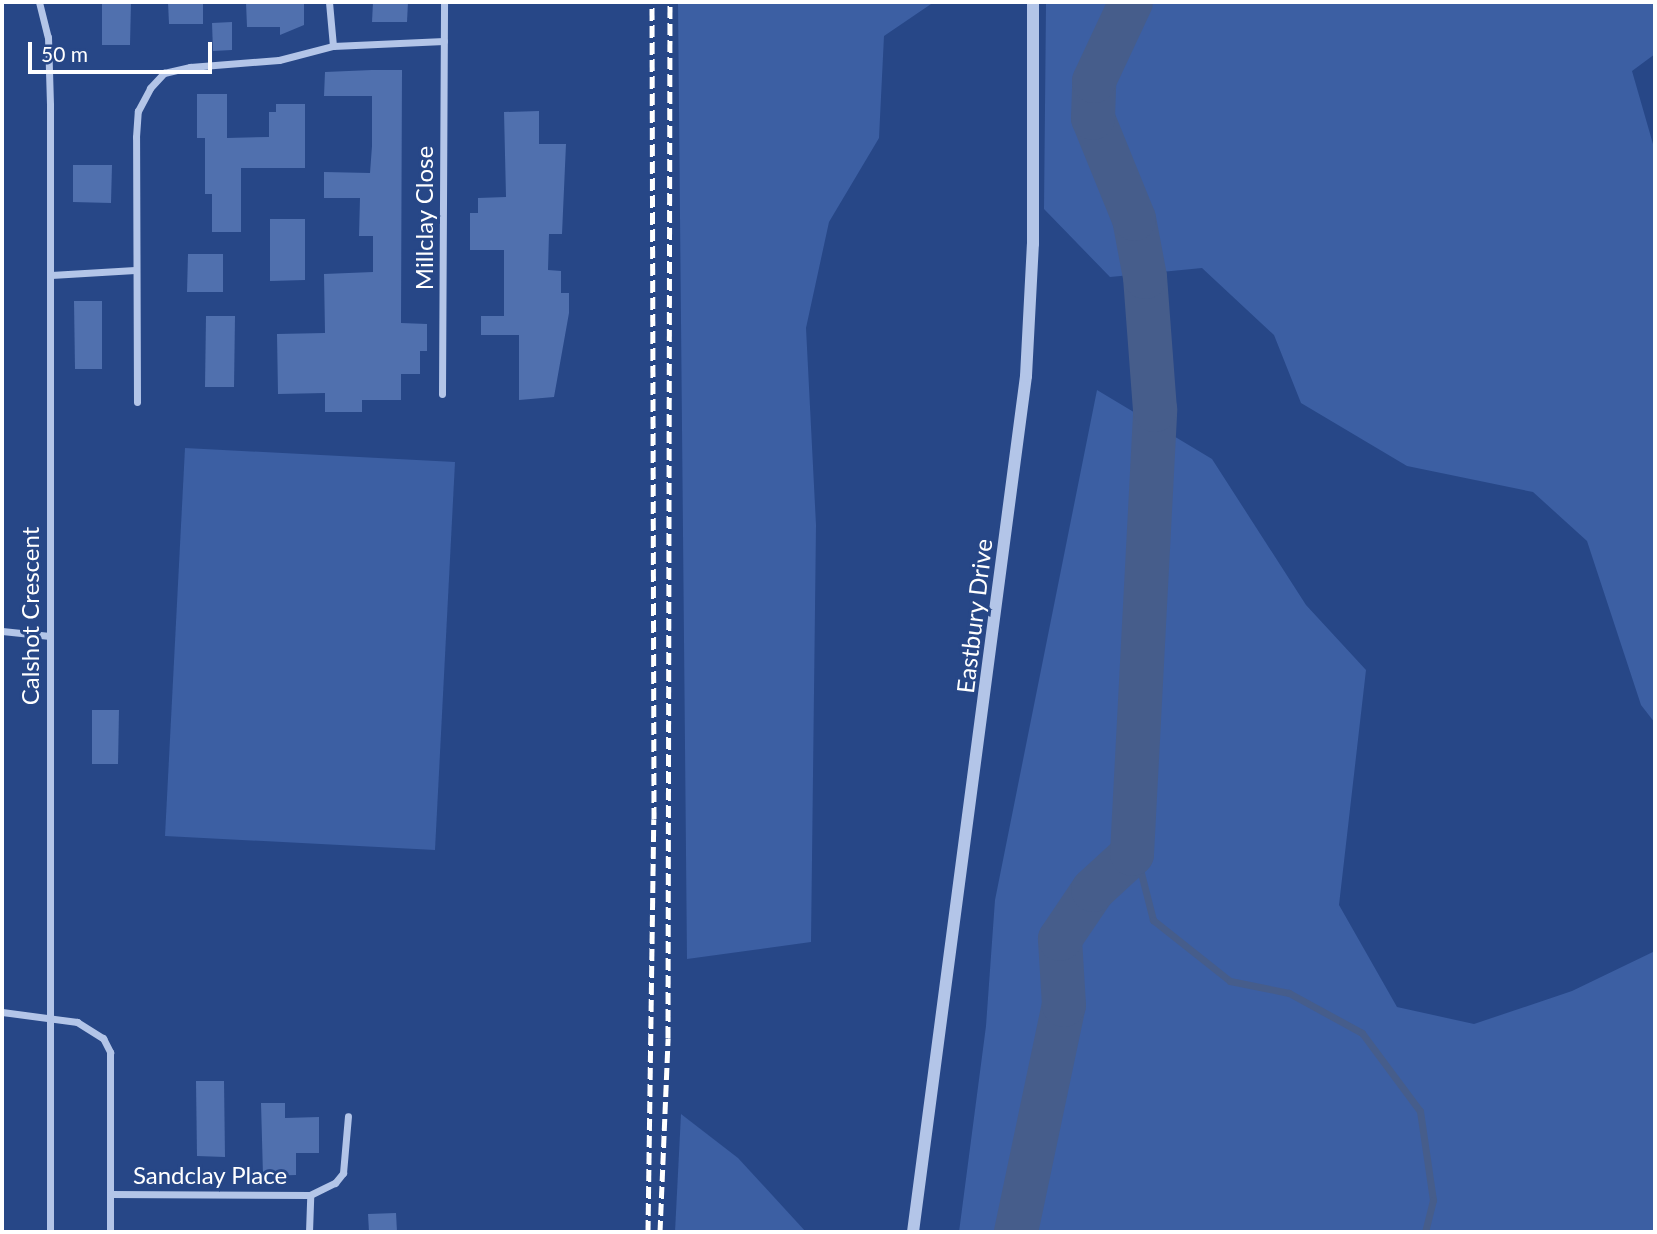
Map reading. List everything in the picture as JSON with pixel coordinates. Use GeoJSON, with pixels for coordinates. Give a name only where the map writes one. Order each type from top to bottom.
{"type":"FeatureCollection","features":[{"type":"Feature","properties":{"kind":"street","name":"Calshot Crescent"},"geometry":{"type":"LineString","coordinates":[[39,2],[48,37],[51,275],[50,1232]]}},
{"type":"Feature","properties":{"kind":"street"},"geometry":{"type":"LineString","coordinates":[[328,2],[332,46]]}},
{"type":"Feature","properties":{"kind":"street","name":"Millclay Close"},"geometry":{"type":"LineString","coordinates":[[442,394],[444,2]]}},
{"type":"Feature","properties":{"kind":"street","name":"Eastbury Drive"},"geometry":{"type":"LineString","coordinates":[[913,1232],[1026,376],[1033,244],[1033,2]]}},
{"type":"Feature","properties":{"kind":"street"},"geometry":{"type":"LineString","coordinates":[[136,402],[138,111],[150,88],[164,73],[190,67],[279,60],[332,46],[444,41]]}},
{"type":"Feature","properties":{"kind":"street"},"geometry":{"type":"LineString","coordinates":[[51,275],[135,270]]}},
{"type":"Feature","properties":{"kind":"street"},"geometry":{"type":"LineString","coordinates":[[2,631],[50,636]]}},
{"type":"Feature","properties":{"kind":"street","name":"Sandclay Place"},"geometry":{"type":"LineString","coordinates":[[2,1012],[92,1028],[110,1052],[110,1232]]}},
{"type":"Feature","properties":{"kind":"street","name":"Sandclay Place"},"geometry":{"type":"LineString","coordinates":[[110,1194],[310,1195],[335,1183],[343,1173],[348,1116]]}},
{"type":"Feature","properties":{"kind":"street","name":"Sandclay Place"},"geometry":{"type":"LineString","coordinates":[[309,1232],[310,1195]]}},
{"type":"Feature","properties":{"kind":"shaded area"},"geometry":{"type":"Polygon","coordinates":[[[678,2],[934,2],[884,36],[879,138],[829,222],[806,328],[816,525],[811,942],[687,959],[678,2]]]}},
{"type":"Feature","properties":{"kind":"shaded area"},"geometry":{"type":"Polygon","coordinates":[[[1042,2],[1655,2],[1655,54],[1632,71],[1655,151],[1655,723],[1641,705],[1587,541],[1533,492],[1407,466],[1301,403],[1274,335],[1202,268],[1110,277],[1044,209],[1046,4],[1042,2]]]}},
{"type":"Feature","properties":{"kind":"shaded area"},"geometry":{"type":"Polygon","coordinates":[[[1097,390],[1212,459],[1306,605],[1366,670],[1339,905],[1397,1007],[1474,1024],[1572,991],[1655,951],[1655,1232],[959,1232],[986,1026],[995,900],[1097,390]]]}},
{"type":"Feature","properties":{"kind":"shaded area"},"geometry":{"type":"Polygon","coordinates":[[[185,448],[455,462],[435,850],[165,836],[185,448]]]}},
{"type":"Feature","properties":{"kind":"shaded area"},"geometry":{"type":"Polygon","coordinates":[[[681,1114],[738,1158],[806,1232],[675,1232],[681,1114]]]}},
{"type":"Feature","properties":{"kind":"building"},"geometry":{"type":"Polygon","coordinates":[[[102,2],[131,2],[130,45],[102,45],[102,2]]]}},
{"type":"Feature","properties":{"kind":"building"},"geometry":{"type":"Polygon","coordinates":[[[168,2],[203,2],[203,24],[169,24],[168,2]]]}},
{"type":"Feature","properties":{"kind":"building"},"geometry":{"type":"Polygon","coordinates":[[[246,2],[304,2],[304,25],[280,35],[280,27],[247,27],[246,2]]]}},
{"type":"Feature","properties":{"kind":"building"},"geometry":{"type":"Polygon","coordinates":[[[373,2],[408,2],[407,22],[372,22],[373,2]]]}},
{"type":"Feature","properties":{"kind":"building"},"geometry":{"type":"Polygon","coordinates":[[[232,22],[232,50],[213,51],[212,23],[232,22]]]}},
{"type":"Feature","properties":{"kind":"building"},"geometry":{"type":"Polygon","coordinates":[[[402,70],[401,323],[427,324],[427,351],[420,351],[420,374],[401,374],[401,400],[362,400],[362,412],[325,412],[325,393],[278,394],[277,334],[325,333],[324,274],[373,272],[373,236],[359,236],[360,198],[324,198],[324,172],[370,173],[372,146],[372,96],[324,96],[325,72],[402,70]]]}},
{"type":"Feature","properties":{"kind":"building"},"geometry":{"type":"Polygon","coordinates":[[[197,94],[227,94],[227,138],[269,137],[269,112],[276,112],[276,104],[305,104],[305,168],[241,168],[241,232],[212,232],[212,194],[205,194],[205,138],[197,138],[197,94]]]}},
{"type":"Feature","properties":{"kind":"building"},"geometry":{"type":"Polygon","coordinates":[[[539,111],[539,144],[566,144],[562,234],[549,234],[548,270],[561,271],[561,293],[569,293],[569,313],[554,397],[519,400],[519,335],[481,335],[481,316],[504,316],[504,250],[470,250],[470,213],[478,213],[478,198],[506,197],[504,112],[539,111]]]}},
{"type":"Feature","properties":{"kind":"building"},"geometry":{"type":"Polygon","coordinates":[[[73,165],[112,165],[111,203],[73,202],[73,165]]]}},
{"type":"Feature","properties":{"kind":"building"},"geometry":{"type":"Polygon","coordinates":[[[270,219],[305,219],[305,280],[270,281],[270,219]]]}},
{"type":"Feature","properties":{"kind":"building"},"geometry":{"type":"Polygon","coordinates":[[[188,254],[223,254],[223,292],[187,292],[188,254]]]}},
{"type":"Feature","properties":{"kind":"building"},"geometry":{"type":"Polygon","coordinates":[[[74,301],[102,301],[102,369],[75,369],[74,301]]]}},
{"type":"Feature","properties":{"kind":"building"},"geometry":{"type":"Polygon","coordinates":[[[206,316],[235,316],[234,387],[205,387],[206,316]]]}},
{"type":"Feature","properties":{"kind":"building"},"geometry":{"type":"Polygon","coordinates":[[[92,710],[119,710],[118,764],[92,764],[92,710]]]}},
{"type":"Feature","properties":{"kind":"building"},"geometry":{"type":"Polygon","coordinates":[[[196,1081],[224,1081],[225,1157],[197,1156],[196,1081]]]}},
{"type":"Feature","properties":{"kind":"building"},"geometry":{"type":"Polygon","coordinates":[[[261,1103],[285,1103],[285,1118],[319,1117],[319,1153],[296,1153],[296,1175],[263,1176],[261,1103]]]}},
{"type":"Feature","properties":{"kind":"building"},"geometry":{"type":"Polygon","coordinates":[[[396,1213],[397,1232],[369,1232],[368,1214],[396,1213]]]}},
{"type":"Feature","properties":{"kind":"waterway"},"geometry":{"type":"LineString","coordinates":[[1016,1232],[1064,1005],[1060,939],[1093,890],[1132,854],[1155,410],[1145,277],[1134,219],[1093,118],[1094,81],[1131,2]]}},
{"type":"Feature","properties":{"kind":"waterway"},"geometry":{"type":"LineString","coordinates":[[1132,854],[1139,865],[1153,920],[1230,981],[1289,993],[1362,1033],[1420,1111],[1433,1200],[1425,1232]]}},
{"type":"Feature","properties":{"kind":"railway"},"geometry":{"type":"LineString","coordinates":[[648,1232],[654,819],[652,2]]}},
{"type":"Feature","properties":{"kind":"railway"},"geometry":{"type":"LineString","coordinates":[[660,1232],[668,1038],[670,2]]}}]}
